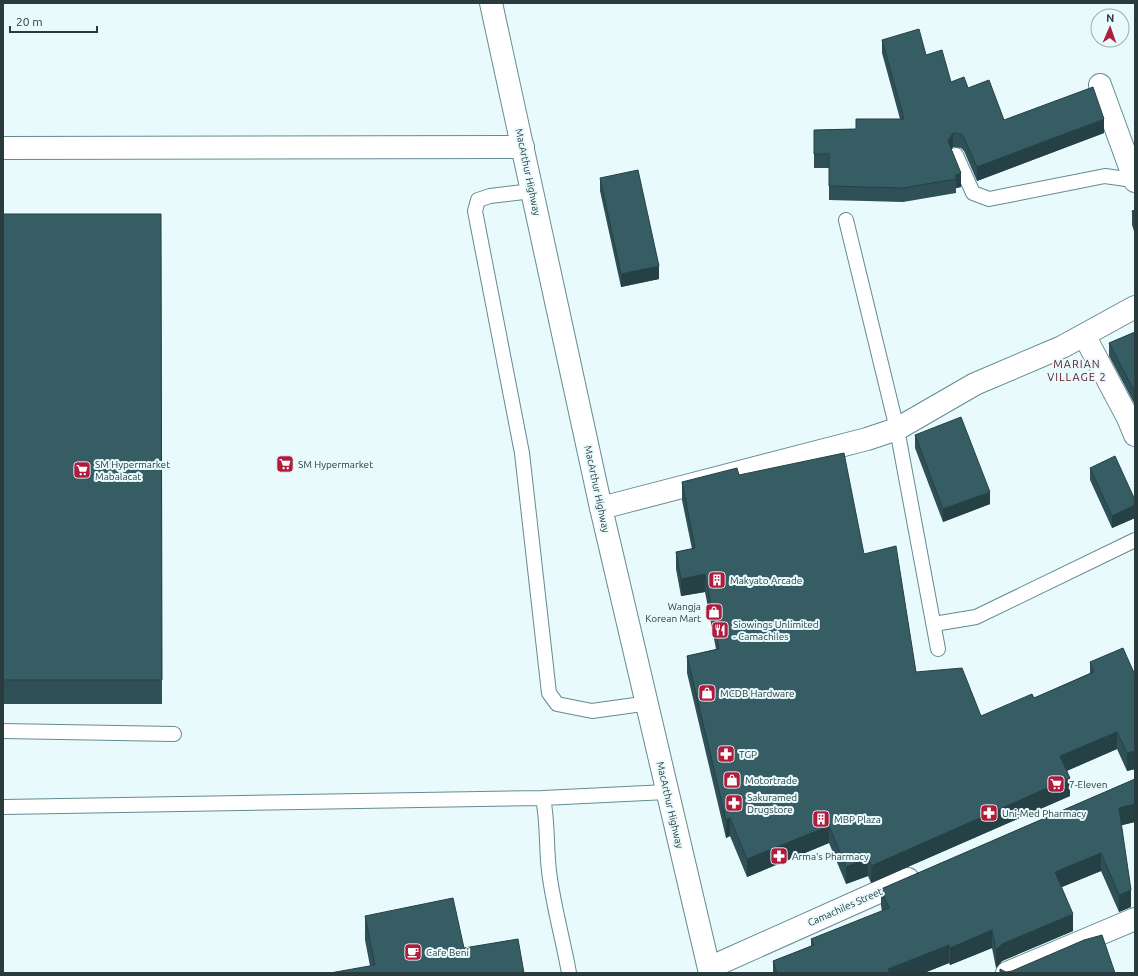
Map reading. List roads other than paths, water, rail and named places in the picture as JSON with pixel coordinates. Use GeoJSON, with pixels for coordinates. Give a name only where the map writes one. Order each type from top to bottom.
{"type":"FeatureCollection","features":[{"type":"Feature","properties":{"kind":"main road","name":"MacArthur Highway"},"geometry":{"type":"LineString","coordinates":[[492,3],[601,508],[645,702],[710,970]]}},
{"type":"Feature","properties":{"kind":"main road"},"geometry":{"type":"LineString","coordinates":[[1100,86],[1134,180]]}},
{"type":"Feature","properties":{"kind":"main road"},"geometry":{"type":"LineString","coordinates":[[3,148],[523,147]]}},
{"type":"Feature","properties":{"kind":"main road"},"geometry":{"type":"LineString","coordinates":[[601,508],[867,439],[897,429],[975,384],[1062,347],[1135,307]]}},
{"type":"Feature","properties":{"kind":"main road"},"geometry":{"type":"LineString","coordinates":[[1084,335],[1128,418],[1135,435]]}},
{"type":"Feature","properties":{"kind":"main road","name":"Camachiles Street"},"geometry":{"type":"LineString","coordinates":[[710,970],[923,873]]}},
{"type":"Feature","properties":{"kind":"main road"},"geometry":{"type":"LineString","coordinates":[[1007,973],[1135,919]]}},
{"type":"Feature","properties":{"kind":"lane"},"geometry":{"type":"LineString","coordinates":[[956,155],[973,193],[989,199],[1105,176],[1134,180]]}},
{"type":"Feature","properties":{"kind":"lane"},"geometry":{"type":"LineString","coordinates":[[532,191],[490,196],[478,200],[475,211],[522,453],[549,693],[557,704],[592,711],[635,705],[645,702]]}},
{"type":"Feature","properties":{"kind":"lane"},"geometry":{"type":"LineString","coordinates":[[846,220],[897,429],[938,649]]}},
{"type":"Feature","properties":{"kind":"lane"},"geometry":{"type":"LineString","coordinates":[[934,624],[976,617],[1135,540]]}},
{"type":"Feature","properties":{"kind":"lane"},"geometry":{"type":"LineString","coordinates":[[3,731],[174,734]]}},
{"type":"Feature","properties":{"kind":"lane"},"geometry":{"type":"LineString","coordinates":[[3,806],[544,798],[667,792]]}},
{"type":"Feature","properties":{"kind":"lane"},"geometry":{"type":"LineString","coordinates":[[544,798],[549,873],[570,973]]}},
{"type":"Feature","properties":{"kind":"place","name":"SM Hypermarket"},"geometry":{"type":"Point","coordinates":[285,464]}},
{"type":"Feature","properties":{"kind":"place","name":"SM Hypermarket Mabalacat"},"geometry":{"type":"Point","coordinates":[82,470]}},
{"type":"Feature","properties":{"kind":"place","name":"Makyato Arcade"},"geometry":{"type":"Point","coordinates":[717,580]}},
{"type":"Feature","properties":{"kind":"place","name":"Wangja Korean Mart"},"geometry":{"type":"Point","coordinates":[714,612]}},
{"type":"Feature","properties":{"kind":"place","name":"Siowings Unlimited - Camachiles"},"geometry":{"type":"Point","coordinates":[720,630]}},
{"type":"Feature","properties":{"kind":"place","name":"MCDB Hardware"},"geometry":{"type":"Point","coordinates":[707,693]}},
{"type":"Feature","properties":{"kind":"place","name":"TGP"},"geometry":{"type":"Point","coordinates":[726,754]}},
{"type":"Feature","properties":{"kind":"place","name":"Motortrade"},"geometry":{"type":"Point","coordinates":[732,780]}},
{"type":"Feature","properties":{"kind":"place","name":"7-Eleven"},"geometry":{"type":"Point","coordinates":[1056,784]}},
{"type":"Feature","properties":{"kind":"place","name":"Sakuramed Drugstore"},"geometry":{"type":"Point","coordinates":[734,803]}},
{"type":"Feature","properties":{"kind":"place","name":"Uni-Med Pharmacy"},"geometry":{"type":"Point","coordinates":[989,813]}},
{"type":"Feature","properties":{"kind":"place","name":"MBP Plaza"},"geometry":{"type":"Point","coordinates":[821,819]}},
{"type":"Feature","properties":{"kind":"place","name":"Arma's Pharmacy"},"geometry":{"type":"Point","coordinates":[779,856]}},
{"type":"Feature","properties":{"kind":"place","name":"Cafe Beni"},"geometry":{"type":"Point","coordinates":[413,952]}},
{"type":"Feature","properties":{"kind":"district","name":"MARIAN VILLAGE 2"},"geometry":{"type":"Point","coordinates":[1077,370]}}]}
